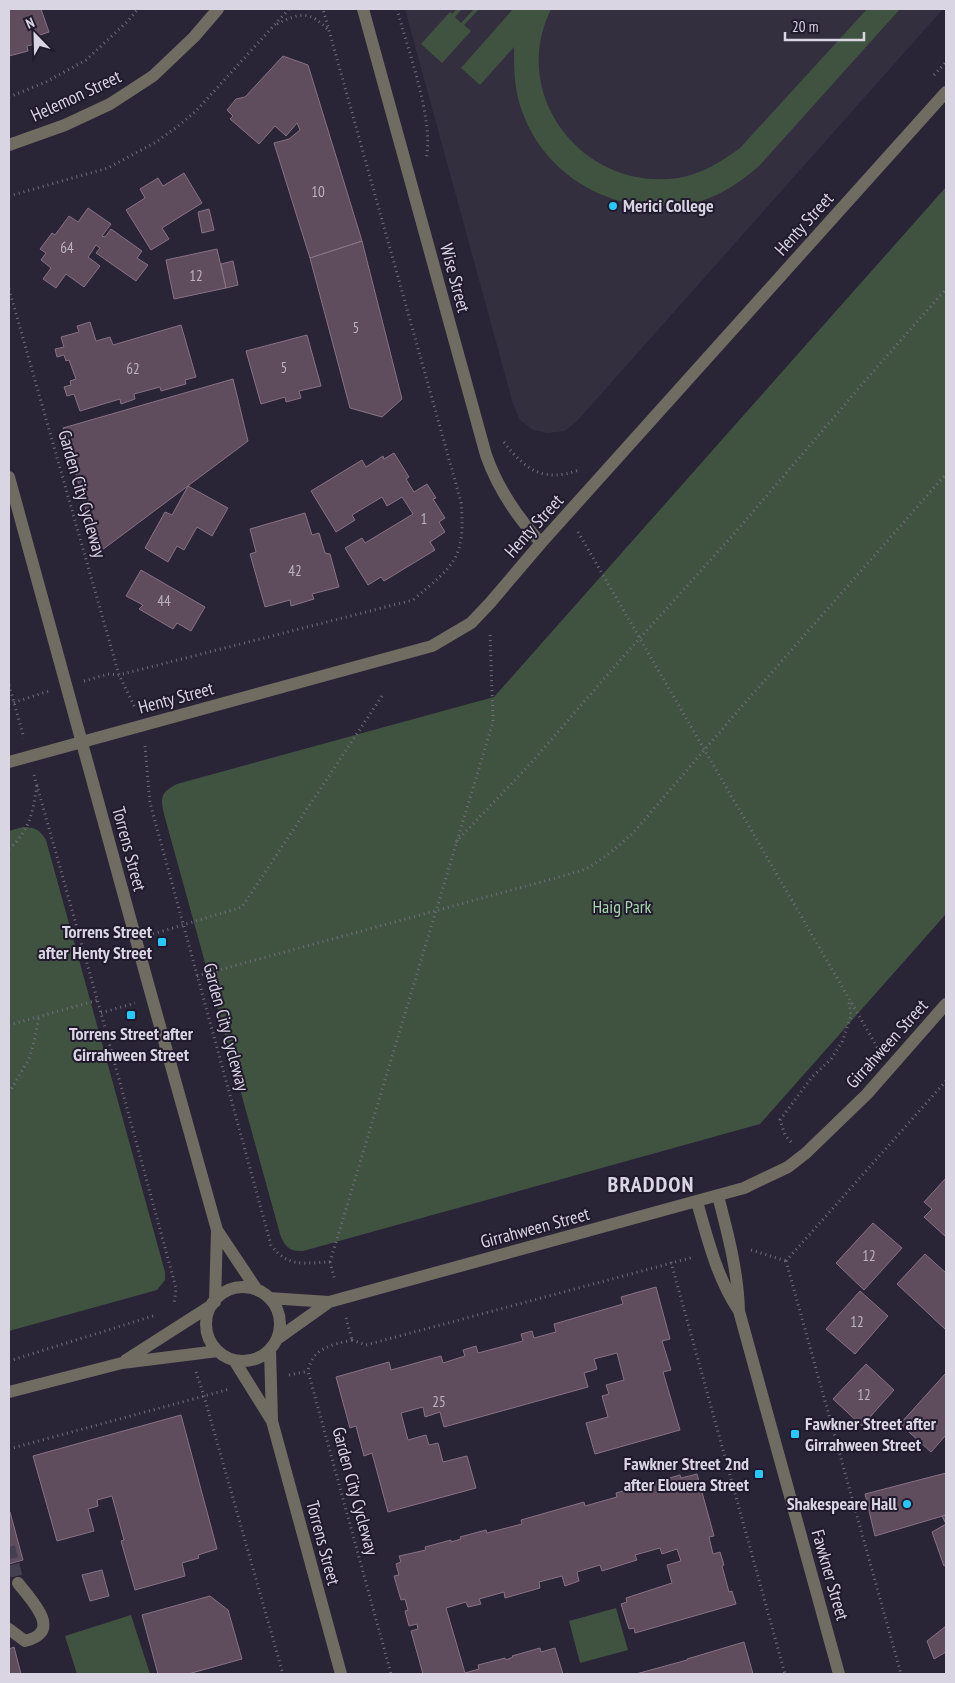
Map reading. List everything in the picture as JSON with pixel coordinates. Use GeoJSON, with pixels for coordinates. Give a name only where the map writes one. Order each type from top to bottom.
{"type":"FeatureCollection","features":[{"type":"Feature","properties":{"kind":"street","name":"Helemon Street"},"geometry":{"type":"LineString","coordinates":[[9,145],[64,125],[110,104],[153,76],[194,36],[218,9]]}},
{"type":"Feature","properties":{"kind":"street"},"geometry":{"type":"LineString","coordinates":[[355,9],[367,24]]}},
{"type":"Feature","properties":{"kind":"street","name":"Wise Street"},"geometry":{"type":"LineString","coordinates":[[363,9],[493,476],[506,500],[525,527],[540,543]]}},
{"type":"Feature","properties":{"kind":"street","name":"Henty Street"},"geometry":{"type":"LineString","coordinates":[[9,762],[432,646],[471,623],[540,543],[946,92]]}},
{"type":"Feature","properties":{"kind":"street","name":"Torrens Street"},"geometry":{"type":"LineString","coordinates":[[9,477],[217,1230],[257,1290]]}},
{"type":"Feature","properties":{"kind":"street","name":"Girrahween Street"},"geometry":{"type":"LineString","coordinates":[[269,1298],[328,1302],[744,1188],[788,1167],[803,1156],[889,1068],[946,1004]]}},
{"type":"Feature","properties":{"kind":"street","name":"Fawkner Street"},"geometry":{"type":"LineString","coordinates":[[718,1196],[732,1248],[739,1311],[839,1674]]}},
{"type":"Feature","properties":{"kind":"street","name":"Fawkner Street"},"geometry":{"type":"LineString","coordinates":[[697,1202],[712,1253],[728,1294],[739,1311]]}},
{"type":"Feature","properties":{"kind":"street","name":"Torrens Street"},"geometry":{"type":"LineString","coordinates":[[213,1304],[217,1230]]}},
{"type":"Feature","properties":{"kind":"street"},"geometry":{"type":"LineString","coordinates":[[122,1363],[213,1304],[222,1295],[234,1289],[246,1288],[257,1290],[269,1298],[279,1314],[280,1327],[273,1345],[254,1360],[234,1360],[228,1358],[210,1340],[207,1328],[208,1316],[213,1304]]}},
{"type":"Feature","properties":{"kind":"street","name":"Girrahween Street"},"geometry":{"type":"LineString","coordinates":[[273,1345],[328,1302]]}},
{"type":"Feature","properties":{"kind":"street","name":"Torrens Street"},"geometry":{"type":"LineString","coordinates":[[273,1345],[272,1421],[341,1674]]}},
{"type":"Feature","properties":{"kind":"street"},"geometry":{"type":"LineString","coordinates":[[9,1392],[122,1363],[218,1350]]}},
{"type":"Feature","properties":{"kind":"street","name":"Torrens Street"},"geometry":{"type":"LineString","coordinates":[[234,1360],[272,1421]]}},
{"type":"Feature","properties":{"kind":"street"},"geometry":{"type":"LineString","coordinates":[[9,1629],[25,1641],[39,1635],[43,1628],[40,1611],[18,1583]]}},
{"type":"Feature","properties":{"kind":"path"},"geometry":{"type":"LineString","coordinates":[[9,97],[46,82],[86,60],[128,21],[138,9]]}},
{"type":"Feature","properties":{"kind":"path"},"geometry":{"type":"LineString","coordinates":[[9,196],[108,168],[156,142],[196,111],[289,9]]}},
{"type":"Feature","properties":{"kind":"path"},"geometry":{"type":"LineString","coordinates":[[108,674],[119,675],[413,600],[449,568],[456,558],[461,545],[463,527],[461,502],[323,9]]}},
{"type":"Feature","properties":{"kind":"path"},"geometry":{"type":"LineString","coordinates":[[397,9],[424,108],[429,147],[426,159]]}},
{"type":"Feature","properties":{"kind":"path"},"geometry":{"type":"LineString","coordinates":[[275,26],[286,20],[305,15],[318,20],[330,33]]}},
{"type":"Feature","properties":{"kind":"path","name":"Garden City Cycleway"},"geometry":{"type":"LineString","coordinates":[[9,289],[119,675],[134,705]]}},
{"type":"Feature","properties":{"kind":"path"},"geometry":{"type":"LineString","coordinates":[[456,842],[531,763],[733,535],[946,289]]}},
{"type":"Feature","properties":{"kind":"path"},"geometry":{"type":"LineString","coordinates":[[503,440],[514,455],[528,467],[547,474],[565,475],[584,468]]}},
{"type":"Feature","properties":{"kind":"path"},"geometry":{"type":"LineString","coordinates":[[197,976],[586,869],[606,856],[633,833],[946,474]]}},
{"type":"Feature","properties":{"kind":"path"},"geometry":{"type":"LineString","coordinates":[[568,514],[889,1068]]}},
{"type":"Feature","properties":{"kind":"path"},"geometry":{"type":"LineString","coordinates":[[436,910],[492,722],[490,603]]}},
{"type":"Feature","properties":{"kind":"path"},"geometry":{"type":"LineString","coordinates":[[9,685],[102,1013],[176,1288],[174,1310]]}},
{"type":"Feature","properties":{"kind":"path"},"geometry":{"type":"LineString","coordinates":[[136,939],[242,907],[382,696]]}},
{"type":"Feature","properties":{"kind":"path"},"geometry":{"type":"LineString","coordinates":[[9,704],[14,702]]}},
{"type":"Feature","properties":{"kind":"path","name":"Garden City Cycleway"},"geometry":{"type":"LineString","coordinates":[[147,751],[150,802],[271,1245],[280,1256],[298,1264],[330,1262],[436,910]]}},
{"type":"Feature","properties":{"kind":"path"},"geometry":{"type":"LineString","coordinates":[[9,849],[20,839],[33,813],[37,784]]}},
{"type":"Feature","properties":{"kind":"path"},"geometry":{"type":"LineString","coordinates":[[102,1013],[135,1003],[132,992],[149,987]]}},
{"type":"Feature","properties":{"kind":"path"},"geometry":{"type":"LineString","coordinates":[[803,1156],[786,1135],[780,1120],[812,1076],[831,1059],[842,1042],[851,1016],[849,999]]}},
{"type":"Feature","properties":{"kind":"path"},"geometry":{"type":"LineString","coordinates":[[9,1024],[98,1000]]}},
{"type":"Feature","properties":{"kind":"path"},"geometry":{"type":"LineString","coordinates":[[9,1092],[29,1059],[39,1016]]}},
{"type":"Feature","properties":{"kind":"path"},"geometry":{"type":"LineString","coordinates":[[901,1674],[786,1261],[946,1081]]}},
{"type":"Feature","properties":{"kind":"path","name":"Garden City Cycleway"},"geometry":{"type":"LineString","coordinates":[[391,1674],[308,1371],[310,1361],[327,1346],[352,1340],[366,1345],[672,1262],[785,1674]]}},
{"type":"Feature","properties":{"kind":"path"},"geometry":{"type":"LineString","coordinates":[[9,1361],[165,1313]]}},
{"type":"Feature","properties":{"kind":"path"},"geometry":{"type":"LineString","coordinates":[[9,1450],[204,1396],[283,1674]]}},
{"type":"Feature","properties":{"kind":"shaded area","name":"Merici College"},"geometry":{"type":"Polygon","coordinates":[[[405,9],[943,9],[578,420],[565,431],[548,433],[533,430],[520,420],[513,404],[405,9]]]}},
{"type":"Feature","properties":{"kind":"green space"},"geometry":{"type":"Polygon","coordinates":[[[457,9],[462,9],[455,17],[461,23],[474,9],[479,9],[464,25],[471,31],[442,63],[421,44],[450,12],[452,14],[457,9]]]}},
{"type":"Feature","properties":{"kind":"green space"},"geometry":{"type":"Polygon","coordinates":[[[513,9],[551,9],[540,42],[539,74],[548,104],[563,131],[585,154],[612,170],[644,178],[678,178],[711,167],[740,148],[867,9],[900,9],[759,166],[739,182],[717,195],[701,201],[673,206],[645,206],[619,201],[594,191],[571,177],[551,159],[534,137],[519,103],[515,79],[514,47],[480,85],[461,68],[513,9]]]}},
{"type":"Feature","properties":{"kind":"green space","name":"Haig Park"},"geometry":{"type":"Polygon","coordinates":[[[946,187],[946,914],[760,1124],[303,1251],[291,1249],[283,1242],[280,1234],[164,814],[163,796],[177,784],[494,697],[946,187]]]}},
{"type":"Feature","properties":{"kind":"green space"},"geometry":{"type":"Polygon","coordinates":[[[23,827],[37,830],[46,840],[165,1272],[165,1280],[157,1290],[9,1331],[9,831],[23,827]]]}},
{"type":"Feature","properties":{"kind":"green space"},"geometry":{"type":"Polygon","coordinates":[[[616,1608],[628,1650],[580,1663],[569,1621],[616,1608]]]}},
{"type":"Feature","properties":{"kind":"green space"},"geometry":{"type":"Polygon","coordinates":[[[131,1615],[150,1674],[77,1674],[65,1636],[131,1615]]]}},
{"type":"Feature","properties":{"kind":"building"},"geometry":{"type":"Polygon","coordinates":[[[9,9],[41,9],[49,32],[34,37],[36,44],[27,46],[28,51],[9,56],[9,9]]]}},
{"type":"Feature","properties":{"kind":"building"},"geometry":{"type":"Polygon","coordinates":[[[283,56],[308,65],[362,241],[310,258],[274,143],[289,139],[300,130],[297,123],[286,136],[275,126],[259,144],[230,119],[233,116],[227,110],[236,99],[245,97],[283,56]]]}},
{"type":"Feature","properties":{"kind":"building"},"geometry":{"type":"Polygon","coordinates":[[[184,173],[202,203],[162,228],[169,239],[151,250],[126,210],[145,198],[140,189],[158,178],[163,186],[184,173]]]}},
{"type":"Feature","properties":{"kind":"building"},"geometry":{"type":"Polygon","coordinates":[[[88,208],[111,224],[102,236],[105,237],[111,229],[142,251],[137,258],[148,265],[136,281],[96,253],[100,248],[96,245],[88,257],[100,266],[84,287],[66,274],[56,288],[43,279],[51,268],[41,260],[46,253],[40,249],[52,233],[55,235],[69,216],[78,222],[88,208]]]}},
{"type":"Feature","properties":{"kind":"building"},"geometry":{"type":"Polygon","coordinates":[[[209,209],[214,230],[202,233],[198,212],[209,209]]]}},
{"type":"Feature","properties":{"kind":"building"},"geometry":{"type":"Polygon","coordinates":[[[362,241],[402,399],[382,417],[350,408],[310,258],[362,241]]]}},
{"type":"Feature","properties":{"kind":"building"},"geometry":{"type":"Polygon","coordinates":[[[217,249],[226,288],[174,299],[166,260],[217,249]]]}},
{"type":"Feature","properties":{"kind":"building"},"geometry":{"type":"Polygon","coordinates":[[[233,261],[238,285],[226,288],[221,264],[233,261]]]}},
{"type":"Feature","properties":{"kind":"building"},"geometry":{"type":"Polygon","coordinates":[[[90,322],[96,341],[110,337],[113,345],[181,325],[196,377],[185,380],[186,384],[161,391],[160,387],[134,394],[135,399],[121,404],[120,399],[80,411],[74,394],[67,396],[64,387],[71,385],[70,381],[76,379],[69,360],[66,361],[64,355],[57,357],[55,349],[64,347],[61,337],[79,332],[77,326],[90,322]]]}},
{"type":"Feature","properties":{"kind":"building"},"geometry":{"type":"Polygon","coordinates":[[[307,335],[321,386],[299,391],[301,398],[286,402],[285,397],[261,404],[246,351],[307,335]]]}},
{"type":"Feature","properties":{"kind":"building"},"geometry":{"type":"Polygon","coordinates":[[[233,379],[248,441],[98,553],[63,428],[233,379]]]}},
{"type":"Feature","properties":{"kind":"building"},"geometry":{"type":"Polygon","coordinates":[[[394,453],[409,477],[406,479],[414,492],[427,484],[436,498],[433,499],[445,518],[439,522],[445,532],[430,542],[435,550],[384,581],[381,577],[368,585],[345,548],[362,538],[365,543],[413,514],[402,497],[387,506],[382,497],[352,515],[355,520],[336,532],[311,491],[362,460],[366,467],[383,456],[384,459],[394,453]]]}},
{"type":"Feature","properties":{"kind":"building"},"geometry":{"type":"Polygon","coordinates":[[[188,486],[228,508],[212,536],[197,527],[184,550],[177,546],[168,562],[145,548],[165,512],[172,515],[188,486]]]}},
{"type":"Feature","properties":{"kind":"building"},"geometry":{"type":"Polygon","coordinates":[[[305,513],[312,535],[319,533],[325,553],[330,554],[339,587],[312,594],[314,599],[291,606],[290,600],[265,607],[250,554],[256,552],[250,529],[305,513]]]}},
{"type":"Feature","properties":{"kind":"building"},"geometry":{"type":"Polygon","coordinates":[[[141,570],[205,607],[191,631],[177,623],[173,629],[139,609],[143,605],[126,596],[141,570]]]}},
{"type":"Feature","properties":{"kind":"building"},"geometry":{"type":"Polygon","coordinates":[[[946,1178],[946,1237],[924,1217],[932,1209],[924,1202],[946,1178]]]}},
{"type":"Feature","properties":{"kind":"building"},"geometry":{"type":"Polygon","coordinates":[[[873,1223],[902,1248],[864,1290],[836,1263],[873,1223]]]}},
{"type":"Feature","properties":{"kind":"building"},"geometry":{"type":"Polygon","coordinates":[[[925,1254],[946,1273],[946,1330],[897,1284],[925,1254]]]}},
{"type":"Feature","properties":{"kind":"building"},"geometry":{"type":"Polygon","coordinates":[[[656,1287],[670,1339],[662,1341],[671,1370],[663,1372],[680,1430],[595,1454],[586,1423],[608,1417],[602,1396],[609,1394],[606,1385],[624,1380],[617,1353],[594,1359],[597,1369],[584,1373],[588,1387],[444,1427],[440,1412],[425,1417],[423,1407],[401,1413],[408,1440],[426,1435],[429,1445],[438,1443],[443,1462],[467,1456],[476,1488],[388,1512],[372,1453],[364,1456],[356,1426],[350,1428],[336,1377],[389,1362],[391,1370],[441,1356],[443,1363],[465,1356],[463,1350],[476,1346],[478,1353],[523,1341],[521,1334],[532,1331],[534,1338],[556,1332],[554,1324],[623,1304],[621,1297],[656,1287]]]}},
{"type":"Feature","properties":{"kind":"building"},"geometry":{"type":"Polygon","coordinates":[[[860,1291],[888,1316],[855,1354],[826,1329],[860,1291]]]}},
{"type":"Feature","properties":{"kind":"building"},"geometry":{"type":"Polygon","coordinates":[[[866,1364],[894,1390],[862,1426],[833,1399],[866,1364]]]}},
{"type":"Feature","properties":{"kind":"building"},"geometry":{"type":"Polygon","coordinates":[[[946,1373],[946,1435],[931,1452],[900,1424],[946,1373]]]}},
{"type":"Feature","properties":{"kind":"building"},"geometry":{"type":"Polygon","coordinates":[[[181,1415],[217,1549],[198,1555],[199,1558],[182,1563],[185,1576],[135,1590],[121,1541],[124,1540],[112,1496],[97,1500],[98,1506],[88,1509],[94,1531],[57,1541],[33,1456],[181,1415]]]}},
{"type":"Feature","properties":{"kind":"building","name":"Shakespeare Hall"},"geometry":{"type":"Polygon","coordinates":[[[946,1473],[946,1515],[875,1536],[865,1494],[946,1473]]]}},
{"type":"Feature","properties":{"kind":"building"},"geometry":{"type":"Polygon","coordinates":[[[697,1474],[714,1536],[709,1537],[713,1554],[720,1552],[729,1592],[732,1591],[736,1604],[635,1633],[634,1628],[629,1629],[621,1604],[627,1602],[626,1598],[672,1583],[667,1565],[681,1561],[677,1549],[662,1554],[660,1548],[635,1555],[637,1560],[602,1571],[600,1565],[577,1572],[579,1581],[565,1586],[562,1576],[539,1582],[540,1588],[505,1598],[504,1592],[479,1599],[481,1604],[468,1607],[466,1602],[446,1608],[465,1673],[479,1669],[478,1665],[505,1658],[506,1660],[512,1656],[540,1648],[541,1652],[555,1648],[563,1674],[423,1674],[411,1631],[418,1629],[417,1624],[409,1626],[405,1611],[408,1610],[405,1599],[401,1600],[394,1576],[399,1575],[396,1564],[401,1562],[399,1556],[426,1550],[425,1547],[451,1540],[451,1542],[461,1539],[460,1537],[486,1530],[487,1533],[522,1524],[521,1520],[584,1502],[585,1506],[617,1497],[616,1493],[680,1475],[681,1478],[697,1474]]]}},
{"type":"Feature","properties":{"kind":"building"},"geometry":{"type":"Polygon","coordinates":[[[9,1512],[23,1560],[9,1564],[9,1512]]]}},
{"type":"Feature","properties":{"kind":"building"},"geometry":{"type":"Polygon","coordinates":[[[946,1515],[946,1524],[942,1516],[946,1515]]]}},
{"type":"Feature","properties":{"kind":"building"},"geometry":{"type":"Polygon","coordinates":[[[946,1524],[946,1565],[944,1566],[932,1532],[946,1524]]]}},
{"type":"Feature","properties":{"kind":"building"},"geometry":{"type":"Polygon","coordinates":[[[102,1570],[109,1596],[90,1601],[82,1575],[102,1570]]]}},
{"type":"Feature","properties":{"kind":"building"},"geometry":{"type":"Polygon","coordinates":[[[210,1596],[228,1610],[242,1659],[188,1674],[158,1674],[142,1615],[210,1596]]]}},
{"type":"Feature","properties":{"kind":"building"},"geometry":{"type":"Polygon","coordinates":[[[946,1626],[946,1652],[934,1659],[927,1641],[946,1626]]]}},
{"type":"Feature","properties":{"kind":"building"},"geometry":{"type":"Polygon","coordinates":[[[744,1642],[753,1674],[636,1674],[687,1660],[744,1642]]]}},
{"type":"Feature","properties":{"kind":"building"},"geometry":{"type":"Polygon","coordinates":[[[14,1647],[21,1674],[9,1674],[9,1649],[14,1647]]]}},
{"type":"Feature","properties":{"kind":"tunnel"},"geometry":{"type":"LineString","coordinates":[[9,1547],[18,1583]]}},
{"type":"Feature","properties":{"kind":"place","name":"Merici College"},"geometry":{"type":"Point","coordinates":[613,206]}},
{"type":"Feature","properties":{"kind":"place","name":"Torrens Street after Henty Street"},"geometry":{"type":"Point","coordinates":[162,942]}},
{"type":"Feature","properties":{"kind":"place","name":"Torrens Street after Girrahween Street"},"geometry":{"type":"Point","coordinates":[131,1015]}},
{"type":"Feature","properties":{"kind":"place","name":"Fawkner Street after Girrahween Street"},"geometry":{"type":"Point","coordinates":[795,1434]}},
{"type":"Feature","properties":{"kind":"place","name":"Fawkner Street 2nd after Elouera Street"},"geometry":{"type":"Point","coordinates":[759,1474]}},
{"type":"Feature","properties":{"kind":"place","name":"Shakespeare Hall"},"geometry":{"type":"Point","coordinates":[907,1504]}},
{"type":"Feature","properties":{"kind":"district","name":"BRADDON"},"geometry":{"type":"Point","coordinates":[651,1184]}}]}
